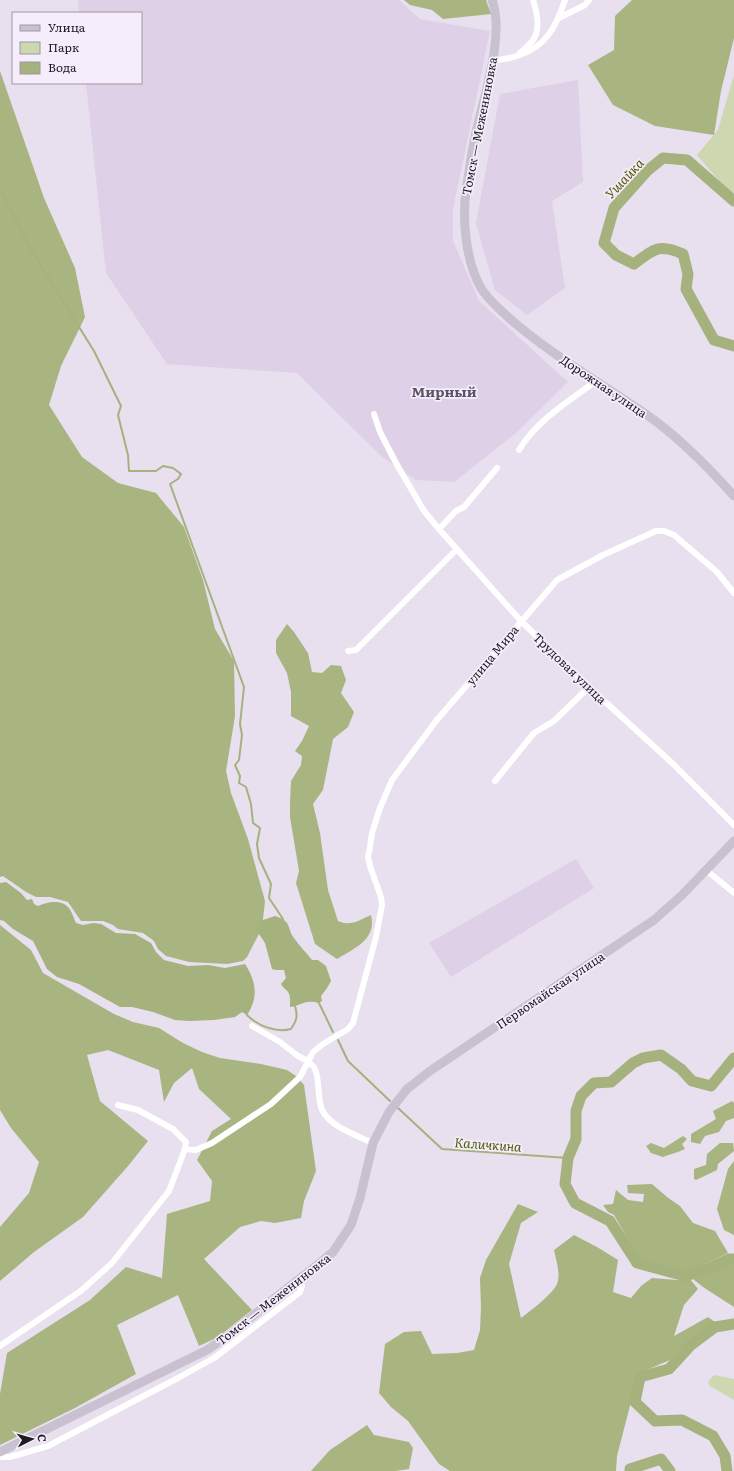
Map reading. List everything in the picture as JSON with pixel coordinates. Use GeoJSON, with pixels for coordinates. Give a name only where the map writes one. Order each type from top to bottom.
{"type":"FeatureCollection","features":[{"type":"Feature","properties":{"kind":"street","name":"Томск — Межениновка"},"geometry":{"type":"LineString","coordinates":[[475,276],[466,236],[464,204],[476,134],[492,61],[496,32],[496,17],[492,0]]}},
{"type":"Feature","properties":{"kind":"street"},"geometry":{"type":"LineString","coordinates":[[516,57],[533,40],[537,32],[536,8],[533,0]]}},
{"type":"Feature","properties":{"kind":"street"},"geometry":{"type":"LineString","coordinates":[[492,61],[516,57],[531,51],[544,41],[559,18],[566,0]]}},
{"type":"Feature","properties":{"kind":"street"},"geometry":{"type":"LineString","coordinates":[[559,18],[585,5],[589,0]]}},
{"type":"Feature","properties":{"kind":"street","name":"Дорожная улица"},"geometry":{"type":"LineString","coordinates":[[475,276],[490,300],[526,333],[649,416],[673,434],[717,476],[734,496]]}},
{"type":"Feature","properties":{"kind":"street"},"geometry":{"type":"LineString","coordinates":[[519,450],[532,432],[557,409],[596,381]]}},
{"type":"Feature","properties":{"kind":"street","name":"Трудовая улица"},"geometry":{"type":"LineString","coordinates":[[374,414],[380,432],[424,511],[457,549],[521,621],[589,687],[671,762],[734,825]]}},
{"type":"Feature","properties":{"kind":"street"},"geometry":{"type":"LineString","coordinates":[[440,529],[456,511],[464,507],[497,468]]}},
{"type":"Feature","properties":{"kind":"street","name":"улица Мира"},"geometry":{"type":"LineString","coordinates":[[185,1149],[196,1150],[212,1144],[271,1104],[300,1077],[313,1052],[348,1029],[353,1023],[379,924],[382,905],[381,897],[372,874],[368,857],[372,833],[380,808],[392,780],[436,721],[557,580],[603,555],[656,531],[664,531],[674,535],[717,572],[734,593]]}},
{"type":"Feature","properties":{"kind":"street"},"geometry":{"type":"LineString","coordinates":[[348,651],[356,650],[457,549]]}},
{"type":"Feature","properties":{"kind":"street"},"geometry":{"type":"LineString","coordinates":[[495,782],[534,733],[554,721],[589,687]]}},
{"type":"Feature","properties":{"kind":"street","name":"Первомайская улица"},"geometry":{"type":"LineString","coordinates":[[374,1143],[389,1112],[407,1089],[430,1071],[654,920],[682,895],[734,841]]}},
{"type":"Feature","properties":{"kind":"street"},"geometry":{"type":"LineString","coordinates":[[706,870],[734,893]]}},
{"type":"Feature","properties":{"kind":"street"},"geometry":{"type":"LineString","coordinates":[[252,1026],[308,1061],[314,1067],[316,1072],[320,1103],[323,1112],[338,1126],[374,1143]]}},
{"type":"Feature","properties":{"kind":"street"},"geometry":{"type":"LineString","coordinates":[[0,1346],[82,1290],[112,1263],[169,1191],[185,1149],[186,1142],[173,1129],[138,1110],[118,1104]]}},
{"type":"Feature","properties":{"kind":"street","name":"Томск — Межениновка"},"geometry":{"type":"LineString","coordinates":[[0,1452],[207,1350],[233,1332],[333,1252],[351,1225],[360,1198],[374,1143]]}},
{"type":"Feature","properties":{"kind":"street"},"geometry":{"type":"LineString","coordinates":[[0,1457],[17,1455],[48,1446],[214,1358],[300,1292],[302,1286],[300,1279]]}},
{"type":"Feature","properties":{"kind":"street"},"geometry":{"type":"LineString","coordinates":[[172,1368],[178,1378]]}},
{"type":"Feature","properties":{"kind":"shaded area"},"geometry":{"type":"Polygon","coordinates":[[[78,0],[399,0],[420,19],[490,31],[453,209],[453,241],[479,301],[568,382],[516,433],[454,482],[416,480],[382,457],[297,373],[167,364],[106,273],[86,84],[142,84],[142,12],[79,12],[78,0]]]}},
{"type":"Feature","properties":{"kind":"shaded area"},"geometry":{"type":"Polygon","coordinates":[[[404,0],[486,0],[491,14],[443,19],[432,10],[410,5],[404,0]]]}},
{"type":"Feature","properties":{"kind":"shaded area"},"geometry":{"type":"Polygon","coordinates":[[[632,0],[734,0],[734,38],[721,91],[714,135],[655,126],[613,105],[588,65],[614,50],[615,16],[632,0]]]}},
{"type":"Feature","properties":{"kind":"shaded area"},"geometry":{"type":"Polygon","coordinates":[[[0,71],[44,198],[75,268],[85,317],[61,366],[49,405],[82,457],[118,483],[156,493],[184,527],[203,580],[215,629],[234,661],[235,716],[226,771],[231,793],[248,839],[265,901],[262,928],[247,957],[243,961],[227,964],[189,962],[166,956],[158,949],[154,941],[143,933],[118,929],[103,921],[81,921],[68,902],[50,897],[36,897],[3,876],[0,877],[0,71]]]}},
{"type":"Feature","properties":{"kind":"shaded area"},"geometry":{"type":"Polygon","coordinates":[[[578,80],[583,182],[552,201],[565,288],[527,315],[495,290],[476,223],[500,94],[578,80]]]}},
{"type":"Feature","properties":{"kind":"shaded area"},"geometry":{"type":"Polygon","coordinates":[[[287,624],[308,653],[312,672],[322,673],[331,665],[341,666],[346,680],[341,693],[354,712],[348,727],[333,739],[323,790],[313,804],[320,833],[328,890],[338,921],[343,923],[351,923],[371,915],[371,931],[367,937],[357,947],[337,959],[315,944],[296,883],[299,871],[290,817],[291,781],[301,765],[302,756],[295,751],[302,741],[309,726],[291,716],[291,692],[287,673],[276,653],[276,640],[287,624]]]}},
{"type":"Feature","properties":{"kind":"shaded area"},"geometry":{"type":"Polygon","coordinates":[[[576,859],[594,888],[451,977],[429,943],[576,859]]]}},
{"type":"Feature","properties":{"kind":"shaded area"},"geometry":{"type":"Polygon","coordinates":[[[0,925],[31,950],[43,973],[114,1014],[133,1022],[159,1028],[183,1043],[202,1052],[220,1058],[261,1064],[287,1070],[296,1076],[304,1085],[316,1171],[304,1201],[301,1218],[275,1223],[261,1221],[240,1227],[204,1259],[252,1310],[218,1337],[199,1346],[178,1295],[117,1325],[136,1374],[75,1408],[0,1445],[0,1394],[7,1353],[90,1300],[126,1267],[162,1278],[167,1214],[210,1201],[212,1181],[197,1160],[212,1131],[231,1119],[199,1089],[192,1068],[174,1083],[164,1102],[159,1070],[108,1050],[87,1055],[100,1101],[148,1141],[83,1217],[34,1252],[0,1281],[0,1227],[29,1193],[39,1162],[11,1128],[0,1110],[0,925]]]}},
{"type":"Feature","properties":{"kind":"shaded area"},"geometry":{"type":"Polygon","coordinates":[[[732,1101],[734,1103],[734,1118],[726,1121],[719,1132],[705,1136],[700,1144],[691,1142],[691,1134],[716,1119],[713,1111],[732,1101]]]}},
{"type":"Feature","properties":{"kind":"shaded area"},"geometry":{"type":"Polygon","coordinates":[[[683,1136],[687,1139],[682,1144],[685,1149],[663,1157],[651,1153],[646,1146],[651,1143],[664,1148],[683,1136]]]}},
{"type":"Feature","properties":{"kind":"shaded area"},"geometry":{"type":"Polygon","coordinates":[[[720,1143],[733,1143],[734,1151],[718,1164],[717,1170],[696,1180],[694,1179],[694,1169],[706,1165],[707,1154],[720,1143]]]}},
{"type":"Feature","properties":{"kind":"shaded area"},"geometry":{"type":"Polygon","coordinates":[[[734,1161],[734,1235],[724,1230],[717,1209],[728,1169],[734,1161]]]}},
{"type":"Feature","properties":{"kind":"shaded area"},"geometry":{"type":"Polygon","coordinates":[[[652,1184],[680,1206],[693,1223],[715,1231],[728,1253],[686,1273],[640,1260],[614,1215],[608,1212],[603,1205],[613,1204],[616,1190],[628,1200],[643,1202],[644,1194],[628,1193],[627,1185],[652,1184]]]}},
{"type":"Feature","properties":{"kind":"shaded area"},"geometry":{"type":"Polygon","coordinates":[[[518,1204],[538,1212],[521,1223],[509,1264],[521,1318],[555,1288],[558,1280],[558,1267],[554,1250],[574,1235],[618,1260],[613,1292],[631,1298],[641,1286],[652,1278],[677,1280],[690,1279],[698,1289],[684,1305],[674,1336],[708,1317],[715,1322],[693,1338],[670,1360],[635,1375],[631,1402],[617,1456],[616,1471],[450,1471],[439,1464],[408,1421],[391,1407],[379,1393],[385,1344],[404,1332],[421,1331],[432,1354],[457,1353],[474,1350],[480,1330],[480,1278],[486,1260],[518,1204]]]}},
{"type":"Feature","properties":{"kind":"shaded area"},"geometry":{"type":"Polygon","coordinates":[[[727,1263],[734,1263],[734,1307],[693,1279],[727,1263]]]}},
{"type":"Feature","properties":{"kind":"shaded area"},"geometry":{"type":"Polygon","coordinates":[[[367,1425],[374,1435],[409,1442],[413,1448],[409,1469],[395,1471],[311,1471],[330,1450],[367,1425]]]}},
{"type":"Feature","properties":{"kind":"green space"},"geometry":{"type":"Polygon","coordinates":[[[734,75],[734,193],[726,189],[697,155],[718,130],[734,75]]]}},
{"type":"Feature","properties":{"kind":"green space"},"geometry":{"type":"Polygon","coordinates":[[[714,1375],[734,1379],[734,1400],[710,1386],[708,1382],[714,1375]]]}},
{"type":"Feature","properties":{"kind":"water"},"geometry":{"type":"Polygon","coordinates":[[[6,882],[21,893],[27,900],[32,899],[34,904],[38,906],[54,902],[66,905],[76,923],[83,925],[93,923],[101,924],[116,933],[135,934],[151,943],[156,952],[164,960],[188,966],[208,965],[225,968],[245,964],[252,977],[255,989],[255,995],[251,1008],[247,1015],[242,1012],[235,1017],[214,1020],[175,1020],[153,1012],[132,1007],[120,1007],[79,984],[57,977],[47,969],[33,941],[13,929],[4,921],[0,920],[0,883],[6,882]]]}},
{"type":"Feature","properties":{"kind":"water"},"geometry":{"type":"Polygon","coordinates":[[[275,916],[281,918],[287,923],[298,944],[312,960],[318,960],[326,966],[331,981],[321,996],[322,1001],[319,1003],[307,1002],[290,1007],[289,994],[281,984],[286,978],[284,970],[272,969],[265,943],[257,931],[260,921],[275,916]]]}},
{"type":"Feature","properties":{"kind":"waterway","name":"Ушайка"},"geometry":{"type":"LineString","coordinates":[[734,201],[687,160],[663,158],[647,171],[614,208],[604,243],[616,255],[634,264],[657,249],[668,249],[683,254],[688,274],[686,289],[714,340],[734,346]]}},
{"type":"Feature","properties":{"kind":"waterway"},"geometry":{"type":"LineString","coordinates":[[0,190],[33,253],[94,351],[121,406],[118,415],[128,455],[129,471],[156,471],[163,466],[173,468],[181,474],[178,479],[170,484],[244,687],[240,724],[242,735],[239,760],[235,765],[240,776],[239,783],[246,787],[251,804],[253,823],[260,828],[257,844],[259,858],[271,884],[269,898],[283,919]]}},
{"type":"Feature","properties":{"kind":"waterway","name":"Каличкина"},"geometry":{"type":"LineString","coordinates":[[319,1003],[333,1032]]}},
{"type":"Feature","properties":{"kind":"waterway","name":"Каличкина"},"geometry":{"type":"LineString","coordinates":[[247,1015],[251,1019],[268,1028],[279,1030],[291,1029],[296,1018],[295,1006]]}},
{"type":"Feature","properties":{"kind":"waterway","name":"Каличкина"},"geometry":{"type":"LineString","coordinates":[[338,1040],[348,1061],[390,1101]]}},
{"type":"Feature","properties":{"kind":"waterway","name":"Ушайка"},"geometry":{"type":"LineString","coordinates":[[734,1058],[711,1086],[692,1081],[681,1069],[661,1055],[643,1058],[633,1063],[611,1082],[594,1083],[581,1096],[576,1111],[576,1139],[568,1158],[565,1184],[575,1203],[610,1221],[637,1263],[685,1276],[707,1269],[729,1259],[734,1259]]}},
{"type":"Feature","properties":{"kind":"waterway","name":"Каличкина"},"geometry":{"type":"LineString","coordinates":[[398,1108],[442,1149],[568,1158]]}},
{"type":"Feature","properties":{"kind":"waterway","name":"Ушайка"},"geometry":{"type":"LineString","coordinates":[[727,1471],[725,1456],[713,1436],[682,1420],[655,1421],[635,1402],[640,1377],[669,1369],[691,1345],[715,1327],[734,1324]]}},
{"type":"Feature","properties":{"kind":"waterway","name":"Ушайка"},"geometry":{"type":"LineString","coordinates":[[630,1471],[630,1469],[661,1459],[670,1471]]}},
{"type":"Feature","properties":{"kind":"district","name":"Мирный"},"geometry":{"type":"Point","coordinates":[444,391]}}]}
